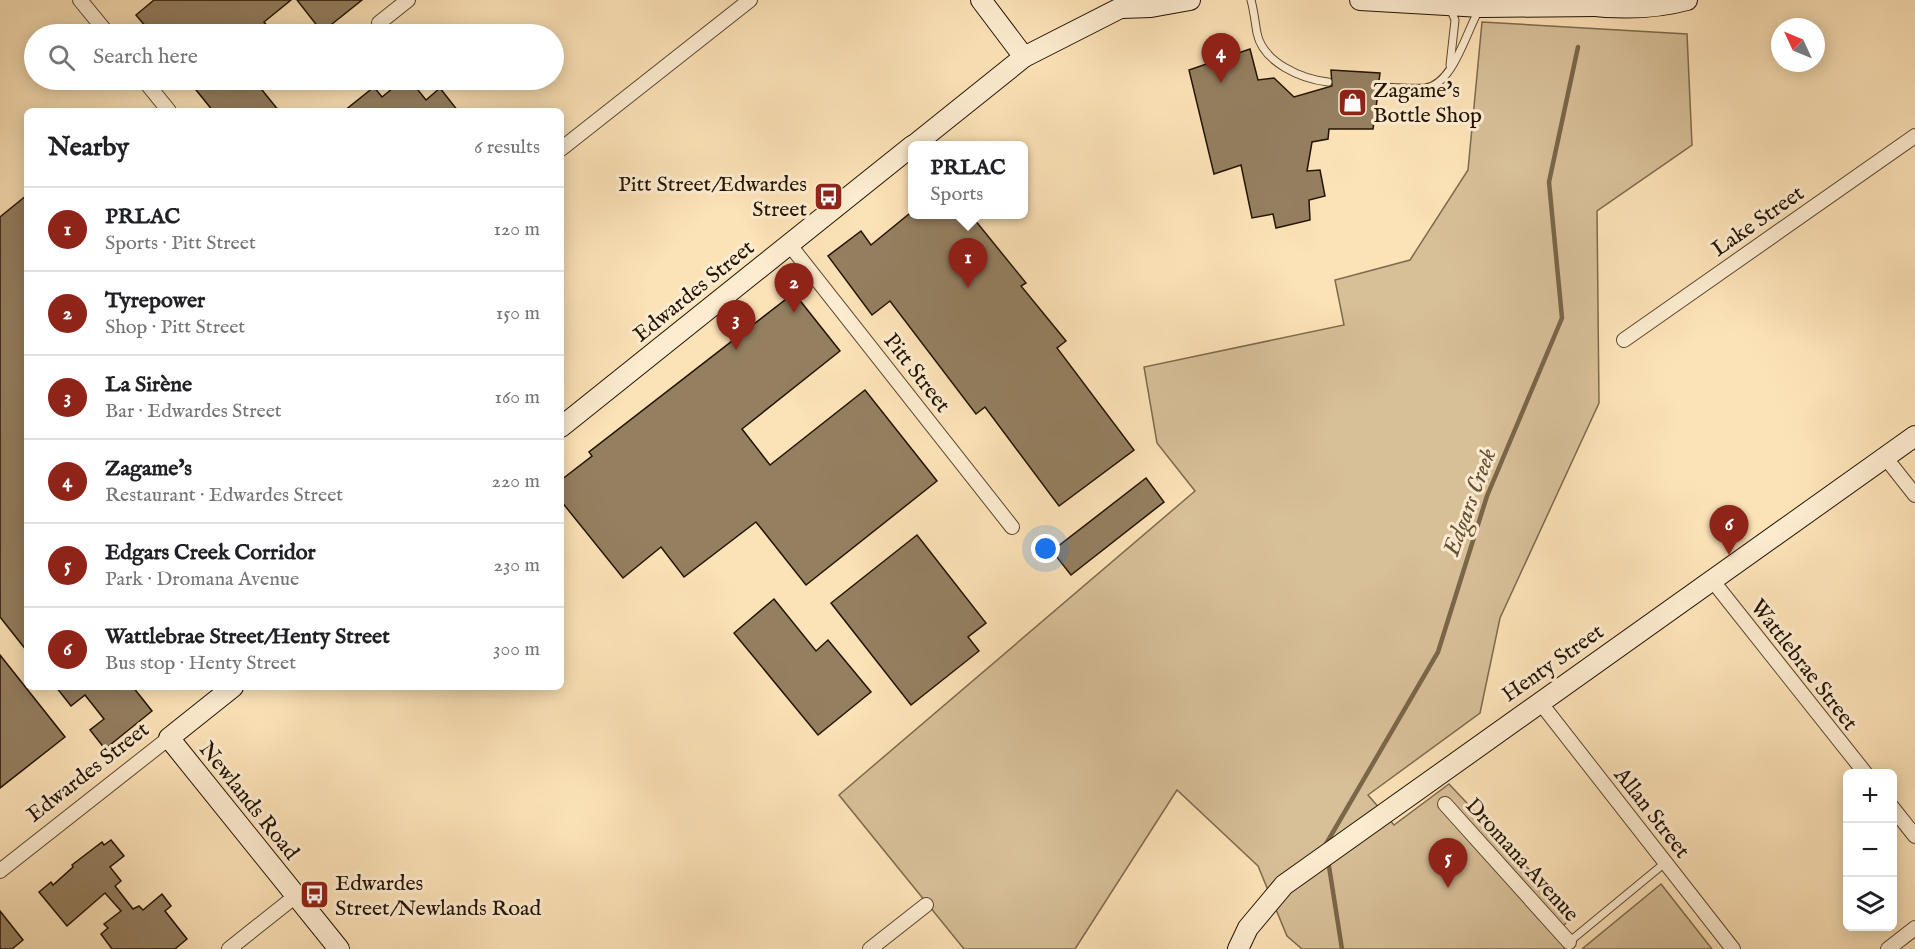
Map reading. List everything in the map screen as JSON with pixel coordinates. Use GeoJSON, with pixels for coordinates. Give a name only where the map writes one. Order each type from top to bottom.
{"type":"FeatureCollection","features":[{"type":"Feature","properties":{"kind":"street"},"geometry":{"type":"LineString","coordinates":[[80,0],[100,24]]}},
{"type":"Feature","properties":{"kind":"street"},"geometry":{"type":"LineString","coordinates":[[379,23],[408,0]]}},
{"type":"Feature","properties":{"kind":"street"},"geometry":{"type":"LineString","coordinates":[[564,147],[750,0]]}},
{"type":"Feature","properties":{"kind":"street"},"geometry":{"type":"LineString","coordinates":[[981,0],[1024,57]]}},
{"type":"Feature","properties":{"kind":"street","name":"Edwardes Street"},"geometry":{"type":"LineString","coordinates":[[919,141],[1024,57],[1128,4],[1151,7],[1190,0]]}},
{"type":"Feature","properties":{"kind":"street"},"geometry":{"type":"LineString","coordinates":[[1360,0],[1596,6],[1668,5],[1686,0]]}},
{"type":"Feature","properties":{"kind":"street"},"geometry":{"type":"LineString","coordinates":[[1551,0],[1596,6]]}},
{"type":"Feature","properties":{"kind":"street"},"geometry":{"type":"LineString","coordinates":[[152,90],[167,108]]}},
{"type":"Feature","properties":{"kind":"street","name":"Lake Street"},"geometry":{"type":"LineString","coordinates":[[1624,340],[1915,136]]}},
{"type":"Feature","properties":{"kind":"street","name":"Edwardes Street"},"geometry":{"type":"LineString","coordinates":[[564,425],[908,150]]}},
{"type":"Feature","properties":{"kind":"street","name":"Pitt Street"},"geometry":{"type":"LineString","coordinates":[[789,244],[1012,527]]}},
{"type":"Feature","properties":{"kind":"street","name":"Henty Street"},"geometry":{"type":"LineString","coordinates":[[1238,949],[1248,928],[1284,885],[1383,812],[1915,436]]}},
{"type":"Feature","properties":{"kind":"street"},"geometry":{"type":"LineString","coordinates":[[1885,457],[1915,495]]}},
{"type":"Feature","properties":{"kind":"street","name":"Wattlebrae Street"},"geometry":{"type":"LineString","coordinates":[[1712,580],[1862,769]]}},
{"type":"Feature","properties":{"kind":"street","name":"Edwardes Street"},"geometry":{"type":"LineString","coordinates":[[0,871],[229,690]]}},
{"type":"Feature","properties":{"kind":"street","name":"Allan Street"},"geometry":{"type":"LineString","coordinates":[[1539,701],[1733,949]]}},
{"type":"Feature","properties":{"kind":"street","name":"Newlands Road"},"geometry":{"type":"LineString","coordinates":[[169,738],[339,949]]}},
{"type":"Feature","properties":{"kind":"street","name":"Dromana Avenue"},"geometry":{"type":"LineString","coordinates":[[1445,804],[1569,942]]}},
{"type":"Feature","properties":{"kind":"street"},"geometry":{"type":"LineString","coordinates":[[1897,812],[1915,836]]}},
{"type":"Feature","properties":{"kind":"street"},"geometry":{"type":"LineString","coordinates":[[229,949],[297,895]]}},
{"type":"Feature","properties":{"kind":"street"},"geometry":{"type":"LineString","coordinates":[[870,949],[926,904]]}},
{"type":"Feature","properties":{"kind":"street"},"geometry":{"type":"LineString","coordinates":[[1888,949],[1915,928]]}},
{"type":"Feature","properties":{"kind":"lane"},"geometry":{"type":"LineString","coordinates":[[1251,0],[1257,34],[1264,48],[1283,67],[1306,79],[1328,82]]}},
{"type":"Feature","properties":{"kind":"lane"},"geometry":{"type":"LineString","coordinates":[[1448,73],[1455,20],[1449,2]]}},
{"type":"Feature","properties":{"kind":"lane"},"geometry":{"type":"LineString","coordinates":[[1378,87],[1426,88],[1448,73],[1477,4]]}},
{"type":"Feature","properties":{"kind":"lane"},"geometry":{"type":"LineString","coordinates":[[1569,942],[1666,862]]}},
{"type":"Feature","properties":{"kind":"shaded area"},"geometry":{"type":"Polygon","coordinates":[[[1482,22],[1687,34],[1692,145],[1597,211],[1599,403],[1500,618],[1480,713],[1368,795],[1394,825],[1449,784],[1573,916],[1555,934],[1567,949],[1302,949],[1287,936],[1258,866],[1177,790],[1075,949],[964,949],[839,795],[1195,491],[1157,443],[1144,367],[1344,325],[1335,280],[1410,260],[1468,170],[1482,22]]]}},
{"type":"Feature","properties":{"kind":"shaded area"},"geometry":{"type":"Polygon","coordinates":[[[1661,884],[1712,949],[1582,949],[1661,884]]]}},
{"type":"Feature","properties":{"kind":"building"},"geometry":{"type":"Polygon","coordinates":[[[154,0],[291,0],[264,22],[266,24],[144,24],[136,15],[154,0]]]}},
{"type":"Feature","properties":{"kind":"building"},"geometry":{"type":"Polygon","coordinates":[[[297,0],[362,0],[332,24],[316,24],[297,0]]]}},
{"type":"Feature","properties":{"kind":"building"},"geometry":{"type":"Polygon","coordinates":[[[1250,49],[1258,80],[1274,78],[1294,97],[1332,86],[1331,70],[1380,73],[1379,81],[1372,86],[1378,93],[1373,129],[1329,129],[1328,139],[1312,142],[1307,171],[1320,170],[1325,196],[1309,200],[1310,220],[1276,228],[1273,214],[1252,218],[1241,165],[1214,174],[1189,70],[1250,49]]]}},
{"type":"Feature","properties":{"kind":"building"},"geometry":{"type":"Polygon","coordinates":[[[196,90],[262,90],[277,108],[211,108],[196,90]]]}},
{"type":"Feature","properties":{"kind":"building"},"geometry":{"type":"Polygon","coordinates":[[[370,90],[376,90],[382,97],[391,90],[418,90],[426,100],[438,90],[442,90],[456,108],[348,108],[370,90]]]}},
{"type":"Feature","properties":{"kind":"building"},"geometry":{"type":"Polygon","coordinates":[[[24,197],[24,647],[0,617],[0,217],[24,197]]]}},
{"type":"Feature","properties":{"kind":"building"},"geometry":{"type":"Polygon","coordinates":[[[908,215],[908,219],[974,219],[1026,283],[1021,286],[1066,341],[1057,348],[1134,450],[1059,506],[985,407],[976,414],[890,301],[872,315],[828,256],[861,231],[871,245],[908,215]]]}},
{"type":"Feature","properties":{"kind":"building"},"geometry":{"type":"Polygon","coordinates":[[[794,293],[840,351],[742,429],[770,465],[865,390],[937,481],[806,585],[756,522],[684,577],[661,547],[623,578],[564,505],[564,478],[592,456],[589,452],[794,293]]]}},
{"type":"Feature","properties":{"kind":"building"},"geometry":{"type":"Polygon","coordinates":[[[1146,478],[1164,502],[1071,575],[1052,551],[1146,478]]]}},
{"type":"Feature","properties":{"kind":"building"},"geometry":{"type":"Polygon","coordinates":[[[917,535],[986,623],[968,637],[979,651],[911,705],[831,603],[917,535]]]}},
{"type":"Feature","properties":{"kind":"building"},"geometry":{"type":"Polygon","coordinates":[[[774,599],[816,651],[828,640],[871,692],[818,735],[734,633],[774,599]]]}},
{"type":"Feature","properties":{"kind":"building"},"geometry":{"type":"Polygon","coordinates":[[[0,655],[24,685],[24,690],[28,690],[65,737],[0,788],[0,655]]]}},
{"type":"Feature","properties":{"kind":"building"},"geometry":{"type":"Polygon","coordinates":[[[58,690],[135,690],[152,711],[105,749],[90,730],[104,719],[85,695],[71,706],[58,690]]]}},
{"type":"Feature","properties":{"kind":"building"},"geometry":{"type":"Polygon","coordinates":[[[111,840],[124,856],[110,867],[121,881],[115,886],[133,909],[139,906],[143,910],[162,894],[171,906],[165,911],[187,939],[175,949],[112,949],[101,934],[108,928],[104,924],[121,911],[105,893],[67,926],[39,892],[51,882],[53,885],[73,867],[72,865],[102,842],[104,845],[111,840]]]}},
{"type":"Feature","properties":{"kind":"building"},"geometry":{"type":"Polygon","coordinates":[[[0,911],[23,940],[12,949],[0,949],[0,911]]]}},
{"type":"Feature","properties":{"kind":"waterway","name":"Edgars Creek"},"geometry":{"type":"LineString","coordinates":[[1326,849],[1326,844],[1438,652],[1487,496],[1562,318],[1549,182],[1578,47]]}},
{"type":"Feature","properties":{"kind":"waterway","name":"Edgars Creek"},"geometry":{"type":"LineString","coordinates":[[1328,860],[1342,949]]}},
{"type":"Feature","properties":{"kind":"place","name":"Zagame's"},"geometry":{"type":"Point","coordinates":[1221,83]}},
{"type":"Feature","properties":{"kind":"place","name":"Zagame's Bottle Shop"},"geometry":{"type":"Point","coordinates":[1352,102]}},
{"type":"Feature","properties":{"kind":"place","name":"Pitt Street/Edwardes Street"},"geometry":{"type":"Point","coordinates":[828,196]}},
{"type":"Feature","properties":{"kind":"place","name":"PRLAC"},"geometry":{"type":"Point","coordinates":[968,288]}},
{"type":"Feature","properties":{"kind":"place","name":"Tyrepower"},"geometry":{"type":"Point","coordinates":[794,313]}},
{"type":"Feature","properties":{"kind":"place","name":"La Sirène"},"geometry":{"type":"Point","coordinates":[736,350]}},
{"type":"Feature","properties":{"kind":"place","name":"Wattlebrae Street/Henty Street"},"geometry":{"type":"Point","coordinates":[1729,555]}},
{"type":"Feature","properties":{"kind":"place","name":"Edgars Creek Corridor"},"geometry":{"type":"Point","coordinates":[1448,888]}},
{"type":"Feature","properties":{"kind":"place","name":"Edwardes Street/Newlands Road"},"geometry":{"type":"Point","coordinates":[314,895]}}]}
